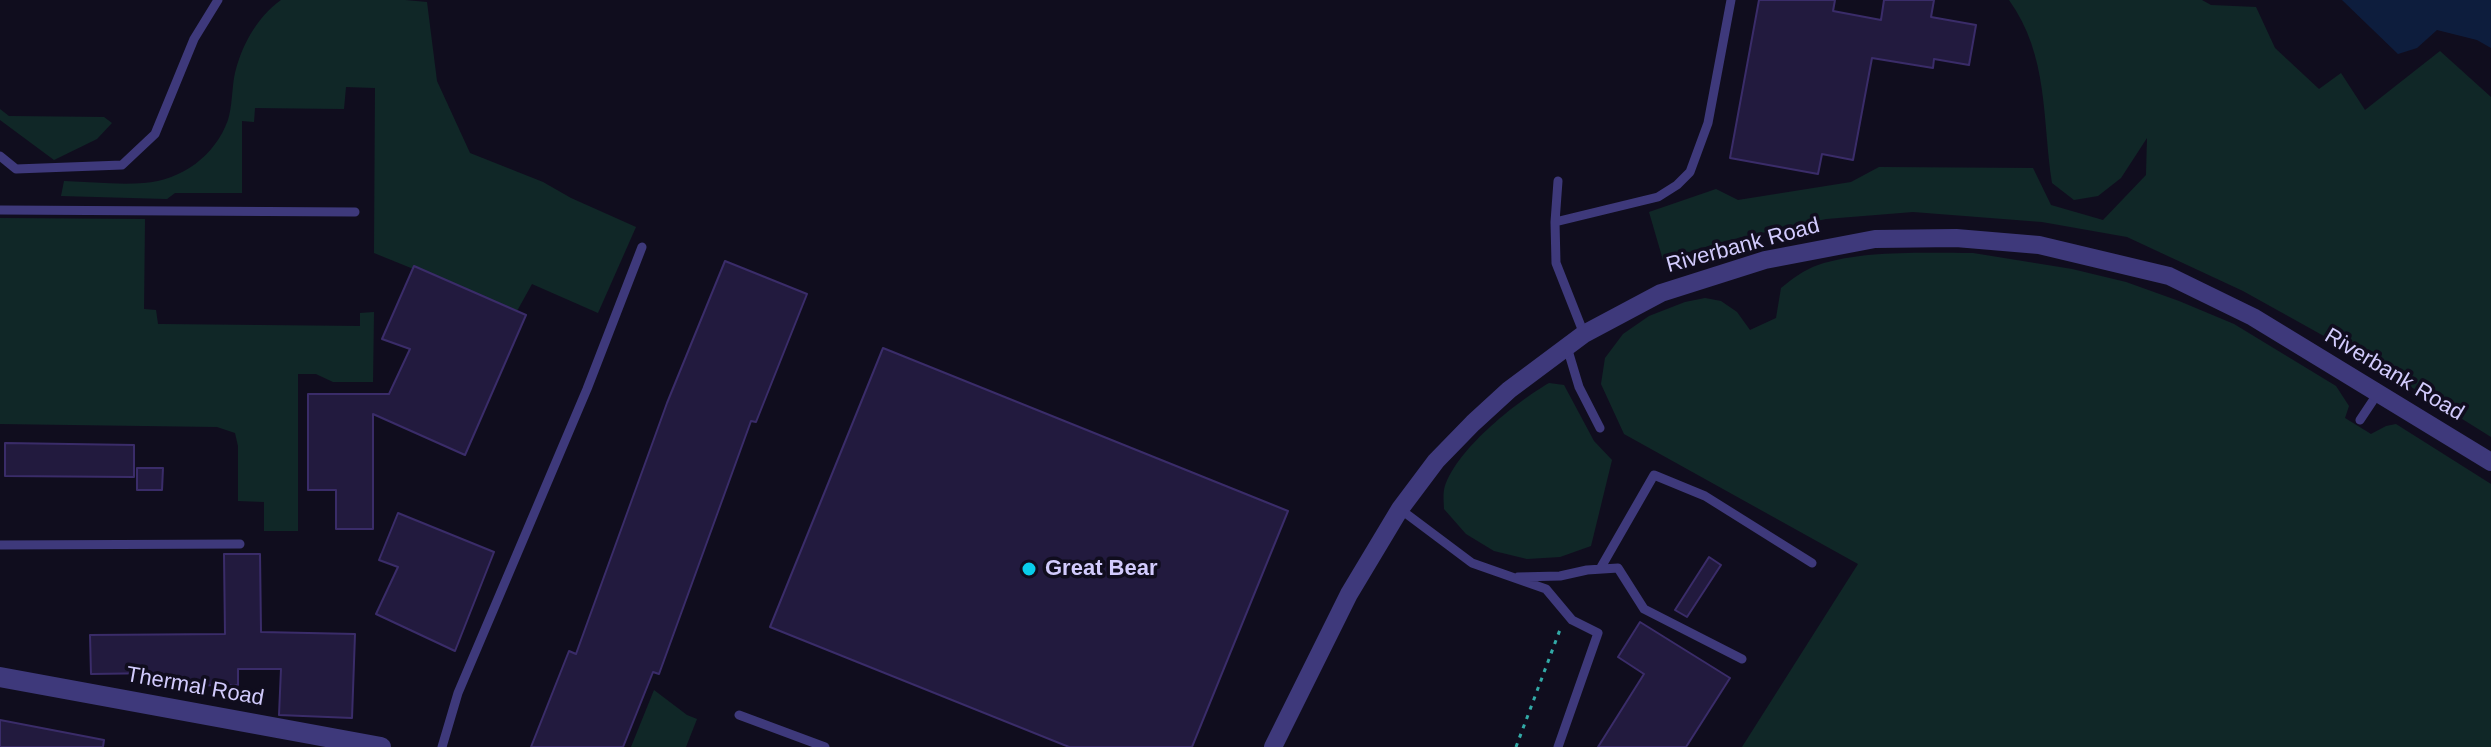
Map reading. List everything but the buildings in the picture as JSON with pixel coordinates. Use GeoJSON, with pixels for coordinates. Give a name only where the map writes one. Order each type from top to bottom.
{"type":"FeatureCollection","features":[{"type":"Feature","properties":{"kind":"street","name":"Riverbank Road"},"geometry":{"type":"LineString","coordinates":[[1273,747],[1349,594],[1400,509],[1436,461],[1473,423],[1509,390],[1584,334],[1661,293],[1765,260],[1875,239],[1970,239],[2039,245],[2169,276],[2253,317],[2491,462]]}},
{"type":"Feature","properties":{"kind":"street","name":"Thermal Road"},"geometry":{"type":"LineString","coordinates":[[0,677],[381,747]]}},
{"type":"Feature","properties":{"kind":"lane"},"geometry":{"type":"LineString","coordinates":[[0,156],[16,169],[122,165],[155,134],[194,39],[218,0]]}},
{"type":"Feature","properties":{"kind":"lane"},"geometry":{"type":"LineString","coordinates":[[1555,222],[1658,197],[1690,172],[1708,123],[1731,0]]}},
{"type":"Feature","properties":{"kind":"lane"},"geometry":{"type":"LineString","coordinates":[[1558,181],[1556,263],[1584,334]]}},
{"type":"Feature","properties":{"kind":"lane"},"geometry":{"type":"LineString","coordinates":[[0,210],[355,212]]}},
{"type":"Feature","properties":{"kind":"lane"},"geometry":{"type":"LineString","coordinates":[[442,747],[458,693],[587,389],[642,247]]}},
{"type":"Feature","properties":{"kind":"lane"},"geometry":{"type":"LineString","coordinates":[[1567,347],[1579,387],[1600,428]]}},
{"type":"Feature","properties":{"kind":"lane"},"geometry":{"type":"LineString","coordinates":[[2360,420],[2378,392]]}},
{"type":"Feature","properties":{"kind":"lane"},"geometry":{"type":"LineString","coordinates":[[1600,569],[1654,475],[1705,496],[1812,563]]}},
{"type":"Feature","properties":{"kind":"lane"},"geometry":{"type":"LineString","coordinates":[[1400,509],[1472,563],[1546,589],[1572,620],[1598,633],[1558,747]]}},
{"type":"Feature","properties":{"kind":"lane"},"geometry":{"type":"LineString","coordinates":[[0,545],[240,544]]}},
{"type":"Feature","properties":{"kind":"lane"},"geometry":{"type":"LineString","coordinates":[[1511,577],[1560,576],[1618,568],[1644,609],[1742,659]]}},
{"type":"Feature","properties":{"kind":"lane"},"geometry":{"type":"LineString","coordinates":[[739,715],[825,747]]}},
{"type":"Feature","properties":{"kind":"path"},"geometry":{"type":"LineString","coordinates":[[1516,747],[1566,613]]}},
{"type":"Feature","properties":{"kind":"green space"},"geometry":{"type":"Polygon","coordinates":[[[281,0],[427,2],[437,81],[470,153],[543,182],[636,227],[598,313],[532,284],[517,311],[374,253],[375,88],[346,87],[344,109],[255,108],[254,122],[242,121],[242,193],[175,193],[167,199],[61,196],[64,181],[124,184],[158,181],[184,171],[206,155],[228,120],[234,78],[245,45],[264,16],[281,0]]]}},
{"type":"Feature","properties":{"kind":"green space"},"geometry":{"type":"Polygon","coordinates":[[[2009,0],[2202,0],[2211,5],[2256,7],[2275,48],[2319,89],[2341,73],[2365,110],[2440,51],[2491,97],[2491,437],[2376,365],[2243,291],[2127,237],[2042,222],[1913,212],[1826,219],[1725,241],[1663,260],[1649,212],[1716,189],[1738,200],[1851,182],[1879,167],[2033,168],[2051,205],[2103,220],[2146,175],[2147,138],[2121,178],[2098,196],[2074,200],[2052,183],[2038,65],[2022,21],[2009,0]]]}},
{"type":"Feature","properties":{"kind":"green space"},"geometry":{"type":"Polygon","coordinates":[[[0,109],[9,116],[104,117],[112,123],[97,139],[54,160],[0,120],[0,109]]]}},
{"type":"Feature","properties":{"kind":"green space"},"geometry":{"type":"Polygon","coordinates":[[[0,218],[145,219],[144,309],[156,310],[158,324],[360,326],[360,313],[374,312],[373,382],[333,382],[316,374],[298,374],[298,531],[264,531],[264,502],[238,501],[238,446],[235,433],[217,427],[0,424],[0,218]]]}},
{"type":"Feature","properties":{"kind":"green space"},"geometry":{"type":"Polygon","coordinates":[[[1973,253],[2072,269],[2126,282],[2234,324],[2336,386],[2349,406],[2345,418],[2371,434],[2396,424],[2491,484],[2491,747],[1742,747],[1858,564],[1624,434],[1601,384],[1605,358],[1623,334],[1649,316],[1685,302],[1705,298],[1721,301],[1737,312],[1750,330],[1776,318],[1781,288],[1818,265],[1874,255],[1973,253]]]}},
{"type":"Feature","properties":{"kind":"green space"},"geometry":{"type":"Polygon","coordinates":[[[1549,383],[1564,385],[1594,441],[1612,460],[1591,546],[1560,557],[1527,559],[1494,551],[1466,534],[1444,509],[1444,490],[1450,475],[1472,444],[1520,402],[1549,383]]]}},
{"type":"Feature","properties":{"kind":"green space"},"geometry":{"type":"Polygon","coordinates":[[[654,690],[697,719],[686,747],[631,747],[654,690]]]}},
{"type":"Feature","properties":{"kind":"water"},"geometry":{"type":"Polygon","coordinates":[[[2342,0],[2491,0],[2491,48],[2477,40],[2437,30],[2417,48],[2398,54],[2342,0]]]}},
{"type":"Feature","properties":{"kind":"place","name":"Great Bear"},"geometry":{"type":"Point","coordinates":[1029,569]}}]}
